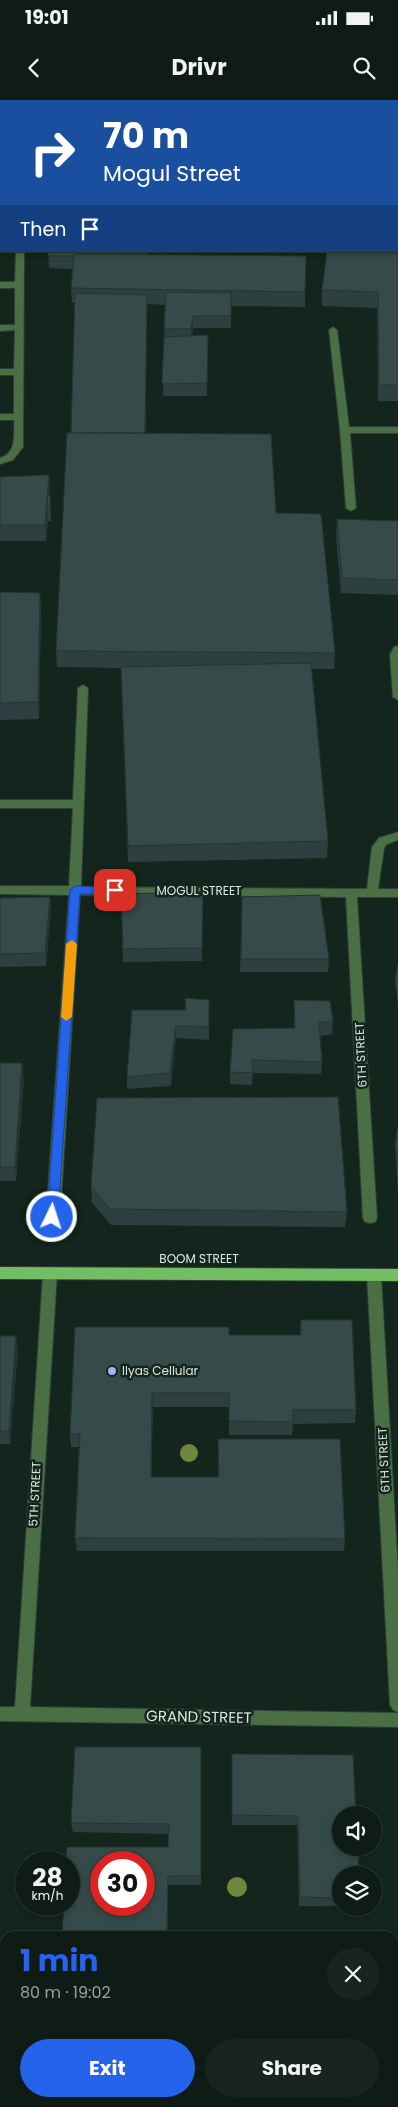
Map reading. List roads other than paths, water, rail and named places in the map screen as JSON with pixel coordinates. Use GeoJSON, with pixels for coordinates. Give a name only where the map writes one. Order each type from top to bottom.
{"type":"FeatureCollection","features":[{"type":"Feature","properties":{"kind":"main road","name":"BOOM STREET"},"geometry":{"type":"LineString","coordinates":[[0,1272],[398,1276]]}},
{"type":"Feature","properties":{"kind":"street"},"geometry":{"type":"LineString","coordinates":[[0,461],[10,458],[18,447],[20,252]]}},
{"type":"Feature","properties":{"kind":"street"},"geometry":{"type":"LineString","coordinates":[[0,286],[20,285]]}},
{"type":"Feature","properties":{"kind":"street"},"geometry":{"type":"LineString","coordinates":[[0,328],[19,328]]}},
{"type":"Feature","properties":{"kind":"street"},"geometry":{"type":"LineString","coordinates":[[333,330],[346,430],[351,508]]}},
{"type":"Feature","properties":{"kind":"street"},"geometry":{"type":"LineString","coordinates":[[0,372],[19,372]]}},
{"type":"Feature","properties":{"kind":"street"},"geometry":{"type":"LineString","coordinates":[[0,417],[18,417]]}},
{"type":"Feature","properties":{"kind":"street"},"geometry":{"type":"LineString","coordinates":[[346,430],[398,430]]}},
{"type":"Feature","properties":{"kind":"street"},"geometry":{"type":"LineString","coordinates":[[398,649],[395,655],[398,697]]}},
{"type":"Feature","properties":{"kind":"street"},"geometry":{"type":"LineString","coordinates":[[52,1217],[75,890],[83,688]]}},
{"type":"Feature","properties":{"kind":"street"},"geometry":{"type":"LineString","coordinates":[[0,804],[79,804]]}},
{"type":"Feature","properties":{"kind":"street"},"geometry":{"type":"LineString","coordinates":[[372,892],[378,847],[383,841],[398,836]]}},
{"type":"Feature","properties":{"kind":"street","name":"MOGUL STREET"},"geometry":{"type":"LineString","coordinates":[[0,890],[398,893]]}},
{"type":"Feature","properties":{"kind":"street","name":"6TH STREET"},"geometry":{"type":"LineString","coordinates":[[351,892],[370,1218]]}},
{"type":"Feature","properties":{"kind":"street","name":"5TH STREET"},"geometry":{"type":"LineString","coordinates":[[22,1714],[50,1273]]}},
{"type":"Feature","properties":{"kind":"street","name":"6TH STREET"},"geometry":{"type":"LineString","coordinates":[[374,1275],[398,1705]]}},
{"type":"Feature","properties":{"kind":"street","name":"GRAND STREET"},"geometry":{"type":"LineString","coordinates":[[0,1714],[398,1720]]}},
{"type":"Feature","properties":{"kind":"place","name":"Ilyas Cellular"},"geometry":{"type":"Point","coordinates":[112,1371]}}]}
